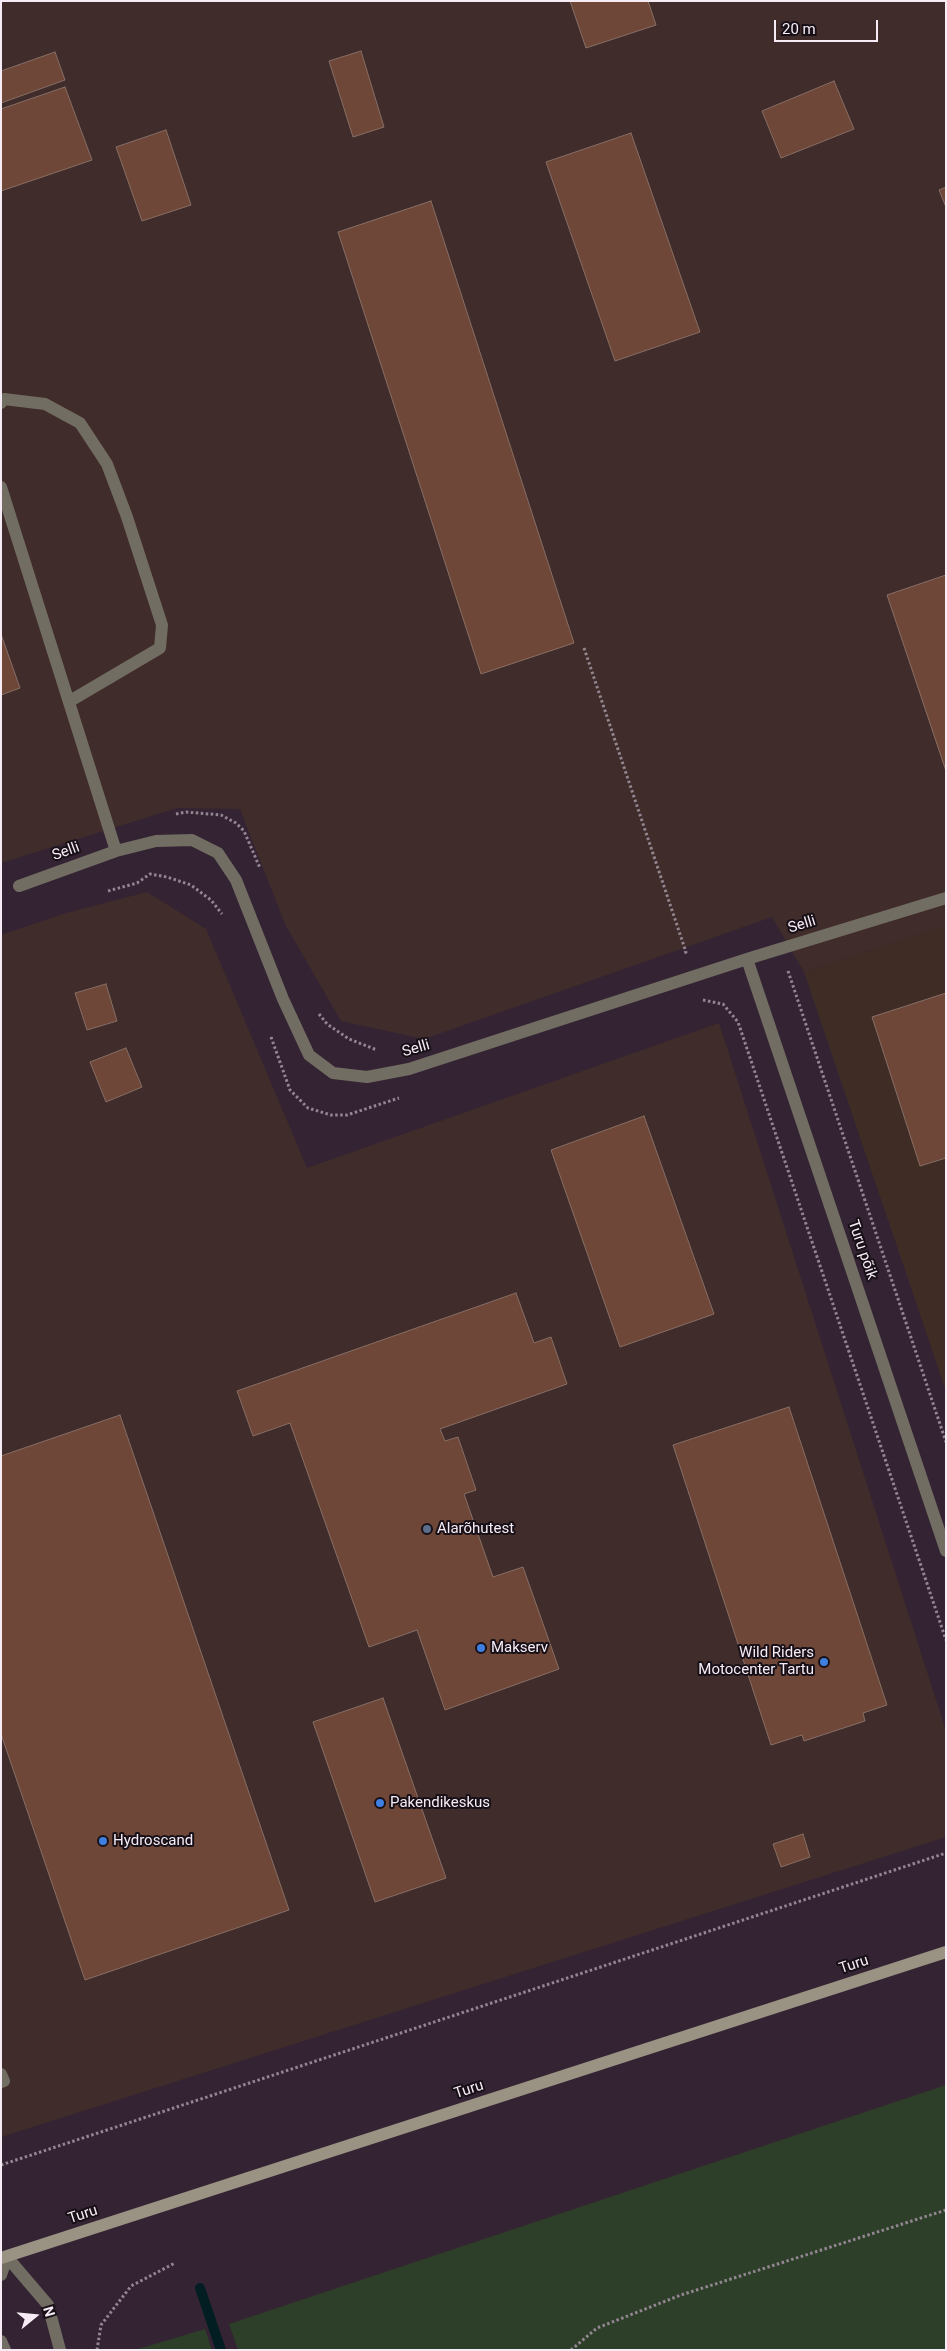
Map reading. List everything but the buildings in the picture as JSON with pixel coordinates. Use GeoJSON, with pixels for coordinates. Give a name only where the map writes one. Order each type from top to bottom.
{"type":"FeatureCollection","features":[{"type":"Feature","properties":{"kind":"main road","name":"Turu"},"geometry":{"type":"LineString","coordinates":[[4,2258],[946,1952]]}},
{"type":"Feature","properties":{"kind":"street"},"geometry":{"type":"LineString","coordinates":[[1,403],[4,399],[44,404],[80,423],[108,464],[162,625],[160,648],[70,701]]}},
{"type":"Feature","properties":{"kind":"street"},"geometry":{"type":"LineString","coordinates":[[1,487],[116,851]]}},
{"type":"Feature","properties":{"kind":"street","name":"Selli"},"geometry":{"type":"LineString","coordinates":[[19,886],[116,851],[156,841],[192,840],[218,854],[236,880],[283,999],[309,1055],[333,1073],[367,1077],[409,1069],[747,959],[946,898]]}},
{"type":"Feature","properties":{"kind":"street","name":"Turu põik"},"geometry":{"type":"LineString","coordinates":[[747,959],[946,1551]]}},
{"type":"Feature","properties":{"kind":"street"},"geometry":{"type":"LineString","coordinates":[[1,2074],[4,2081],[1,2082]]}},
{"type":"Feature","properties":{"kind":"street"},"geometry":{"type":"LineString","coordinates":[[1,2276],[4,2258]]}},
{"type":"Feature","properties":{"kind":"street"},"geometry":{"type":"LineString","coordinates":[[4,2258],[48,2305],[60,2350]]}},
{"type":"Feature","properties":{"kind":"street"},"geometry":{"type":"LineString","coordinates":[[1,2341],[5,2350]]}},
{"type":"Feature","properties":{"kind":"path"},"geometry":{"type":"LineString","coordinates":[[584,648],[686,952],[677,956]]}},
{"type":"Feature","properties":{"kind":"path"},"geometry":{"type":"LineString","coordinates":[[169,816],[186,812],[221,815],[236,823],[244,832],[261,872]]}},
{"type":"Feature","properties":{"kind":"path"},"geometry":{"type":"LineString","coordinates":[[108,891],[137,883],[150,874],[167,877],[191,885],[211,900],[226,919]]}},
{"type":"Feature","properties":{"kind":"path"},"geometry":{"type":"LineString","coordinates":[[780,949],[946,1442]]}},
{"type":"Feature","properties":{"kind":"path"},"geometry":{"type":"LineString","coordinates":[[696,1002],[703,1000],[723,1004],[738,1022],[946,1640]]}},
{"type":"Feature","properties":{"kind":"path"},"geometry":{"type":"LineString","coordinates":[[316,1011],[327,1024],[349,1039],[377,1050],[385,1050]]}},
{"type":"Feature","properties":{"kind":"path"},"geometry":{"type":"LineString","coordinates":[[271,1035],[290,1090],[308,1108],[331,1115],[348,1115],[403,1097]]}},
{"type":"Feature","properties":{"kind":"path"},"geometry":{"type":"LineString","coordinates":[[1,2165],[946,1853]]}},
{"type":"Feature","properties":{"kind":"path"},"geometry":{"type":"LineString","coordinates":[[571,2350],[597,2328],[681,2295],[946,2210]]}},
{"type":"Feature","properties":{"kind":"path"},"geometry":{"type":"LineString","coordinates":[[97,2350],[102,2324],[131,2286],[175,2263]]}},
{"type":"Feature","properties":{"kind":"shaded area"},"geometry":{"type":"Polygon","coordinates":[[[1,1],[946,1],[946,926],[804,972],[772,917],[424,1039],[341,1021],[285,924],[240,809],[177,808],[1,863],[1,1]]]}},
{"type":"Feature","properties":{"kind":"shaded area"},"geometry":{"type":"Polygon","coordinates":[[[147,892],[206,929],[307,1168],[719,1023],[946,1731],[946,1837],[1,2137],[1,935],[63,914],[147,892]]]}},
{"type":"Feature","properties":{"kind":"shaded area"},"geometry":{"type":"Polygon","coordinates":[[[946,926],[946,1391],[804,972],[946,926]]]}},
{"type":"Feature","properties":{"kind":"green space"},"geometry":{"type":"Polygon","coordinates":[[[946,2085],[946,2350],[238,2350],[229,2324],[946,2085]]]}},
{"type":"Feature","properties":{"kind":"green space"},"geometry":{"type":"Polygon","coordinates":[[[205,2329],[212,2350],[135,2350],[205,2329]]]}},
{"type":"Feature","properties":{"kind":"waterway"},"geometry":{"type":"LineString","coordinates":[[200,2288],[221,2350]]}},
{"type":"Feature","properties":{"kind":"place","name":"Alarõhutest"},"geometry":{"type":"Point","coordinates":[427,1529]}},
{"type":"Feature","properties":{"kind":"place","name":"Makserv"},"geometry":{"type":"Point","coordinates":[481,1648]}},
{"type":"Feature","properties":{"kind":"place","name":"Wild Riders Motocenter Tartu"},"geometry":{"type":"Point","coordinates":[824,1662]}},
{"type":"Feature","properties":{"kind":"place","name":"Pakendikeskus"},"geometry":{"type":"Point","coordinates":[380,1803]}},
{"type":"Feature","properties":{"kind":"place","name":"Hydroscand"},"geometry":{"type":"Point","coordinates":[103,1841]}}]}
